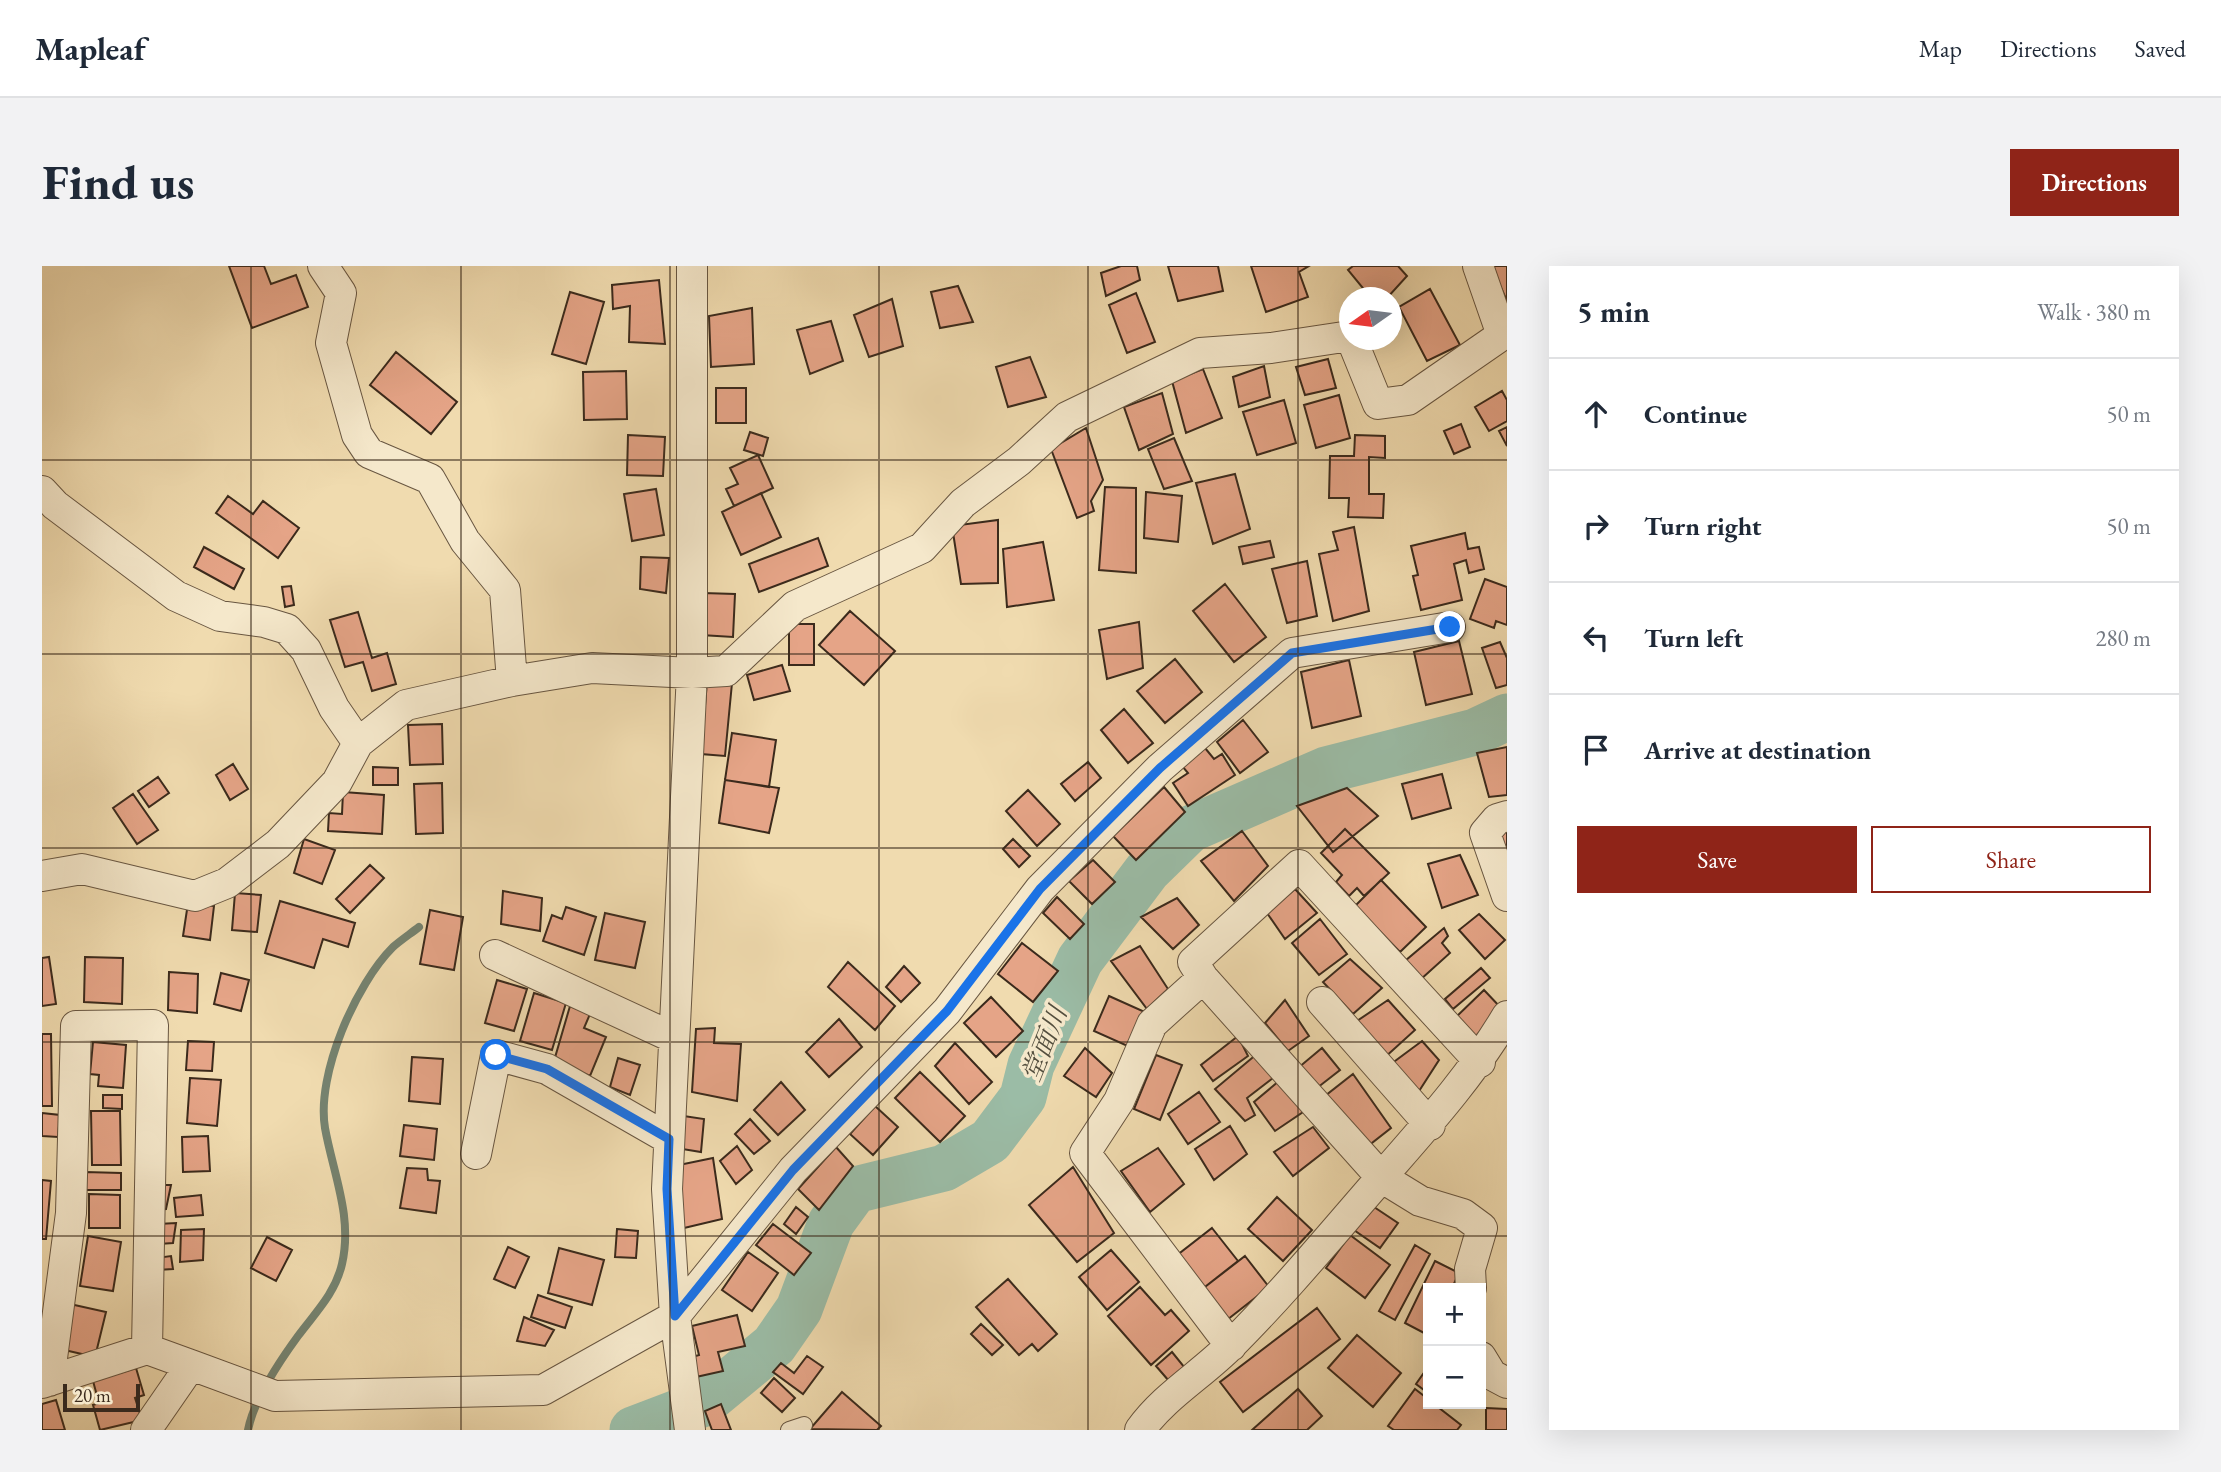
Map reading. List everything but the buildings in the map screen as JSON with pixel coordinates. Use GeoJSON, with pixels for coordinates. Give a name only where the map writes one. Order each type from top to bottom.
{"type":"FeatureCollection","features":[{"type":"Feature","properties":{"kind":"street"},"geometry":{"type":"LineString","coordinates":[[323,266],[341,293],[331,343],[357,435],[369,453],[430,479],[465,541],[505,590],[512,681]]}},
{"type":"Feature","properties":{"kind":"street"},"geometry":{"type":"LineString","coordinates":[[688,1418],[675,1316],[667,1189],[672,1037],[692,673],[692,266]]}},
{"type":"Feature","properties":{"kind":"street"},"geometry":{"type":"LineString","coordinates":[[1356,350],[1378,404],[1408,400],[1505,333],[1478,266]]}},
{"type":"Feature","properties":{"kind":"street"},"geometry":{"type":"LineString","coordinates":[[42,876],[82,869],[195,896],[227,883],[278,844],[338,782],[358,743],[406,705],[512,681],[592,667],[692,673],[726,671],[795,606],[922,548],[963,503],[1019,461],[1067,417],[1200,353],[1339,339]]}},
{"type":"Feature","properties":{"kind":"street"},"geometry":{"type":"LineString","coordinates":[[42,491],[55,505],[176,596],[220,616],[264,622],[287,629],[306,650],[334,708],[358,743]]}},
{"type":"Feature","properties":{"kind":"street"},"geometry":{"type":"LineString","coordinates":[[147,1349],[153,1025],[76,1026],[71,1213],[46,1382],[147,1349],[265,1393],[543,1391],[675,1316],[793,1170],[947,1011],[1040,889],[1160,768],[1292,653],[1450,627]]}},
{"type":"Feature","properties":{"kind":"street"},"geometry":{"type":"LineString","coordinates":[[1507,816],[1497,819],[1485,833],[1507,896]]}},
{"type":"Feature","properties":{"kind":"street"},"geometry":{"type":"LineString","coordinates":[[1471,1283],[1470,1269],[1482,1228],[1463,1214],[1420,1201],[1381,1177],[1203,978],[1193,962],[1299,865],[1480,1062]]}},
{"type":"Feature","properties":{"kind":"street"},"geometry":{"type":"LineString","coordinates":[[495,956],[672,1037]]}},
{"type":"Feature","properties":{"kind":"street"},"geometry":{"type":"LineString","coordinates":[[1203,978],[1152,1024],[1119,1101],[1085,1153],[1231,1346]]}},
{"type":"Feature","properties":{"kind":"street"},"geometry":{"type":"LineString","coordinates":[[1322,1002],[1430,1125]]}},
{"type":"Feature","properties":{"kind":"street"},"geometry":{"type":"LineString","coordinates":[[1140,1430],[1153,1412],[1231,1346],[1285,1289],[1381,1177],[1430,1125],[1480,1062],[1507,1016]]}},
{"type":"Feature","properties":{"kind":"street"},"geometry":{"type":"LineString","coordinates":[[477,1154],[496,1055],[547,1069],[669,1139]]}},
{"type":"Feature","properties":{"kind":"street"},"geometry":{"type":"LineString","coordinates":[[146,1430],[191,1365]]}},
{"type":"Feature","properties":{"kind":"street"},"geometry":{"type":"LineString","coordinates":[[1486,1365],[1492,1375],[1507,1383]]}},
{"type":"Feature","properties":{"kind":"waterway","name":"堂面川"},"geometry":{"type":"LineString","coordinates":[[633,1430],[704,1403],[774,1345],[799,1309],[831,1223],[855,1190],[944,1168],[990,1141],[1023,1097],[1031,1065],[1080,960],[1147,871],[1190,829],[1326,770],[1475,732],[1507,717]]}},
{"type":"Feature","properties":{"kind":"waterway"},"geometry":{"type":"LineString","coordinates":[[248,1430],[268,1381],[335,1285],[342,1264],[345,1247],[344,1212],[325,1128],[324,1106],[333,1057],[353,1006],[379,963],[393,947],[419,927]]}},
{"type":"Feature","properties":{"kind":"route"},"geometry":{"type":"LineString","coordinates":[[496,1055],[547,1069],[669,1139],[667,1189],[675,1316],[793,1170],[947,1011],[1040,889],[1160,768],[1292,653],[1450,627]]}}]}
